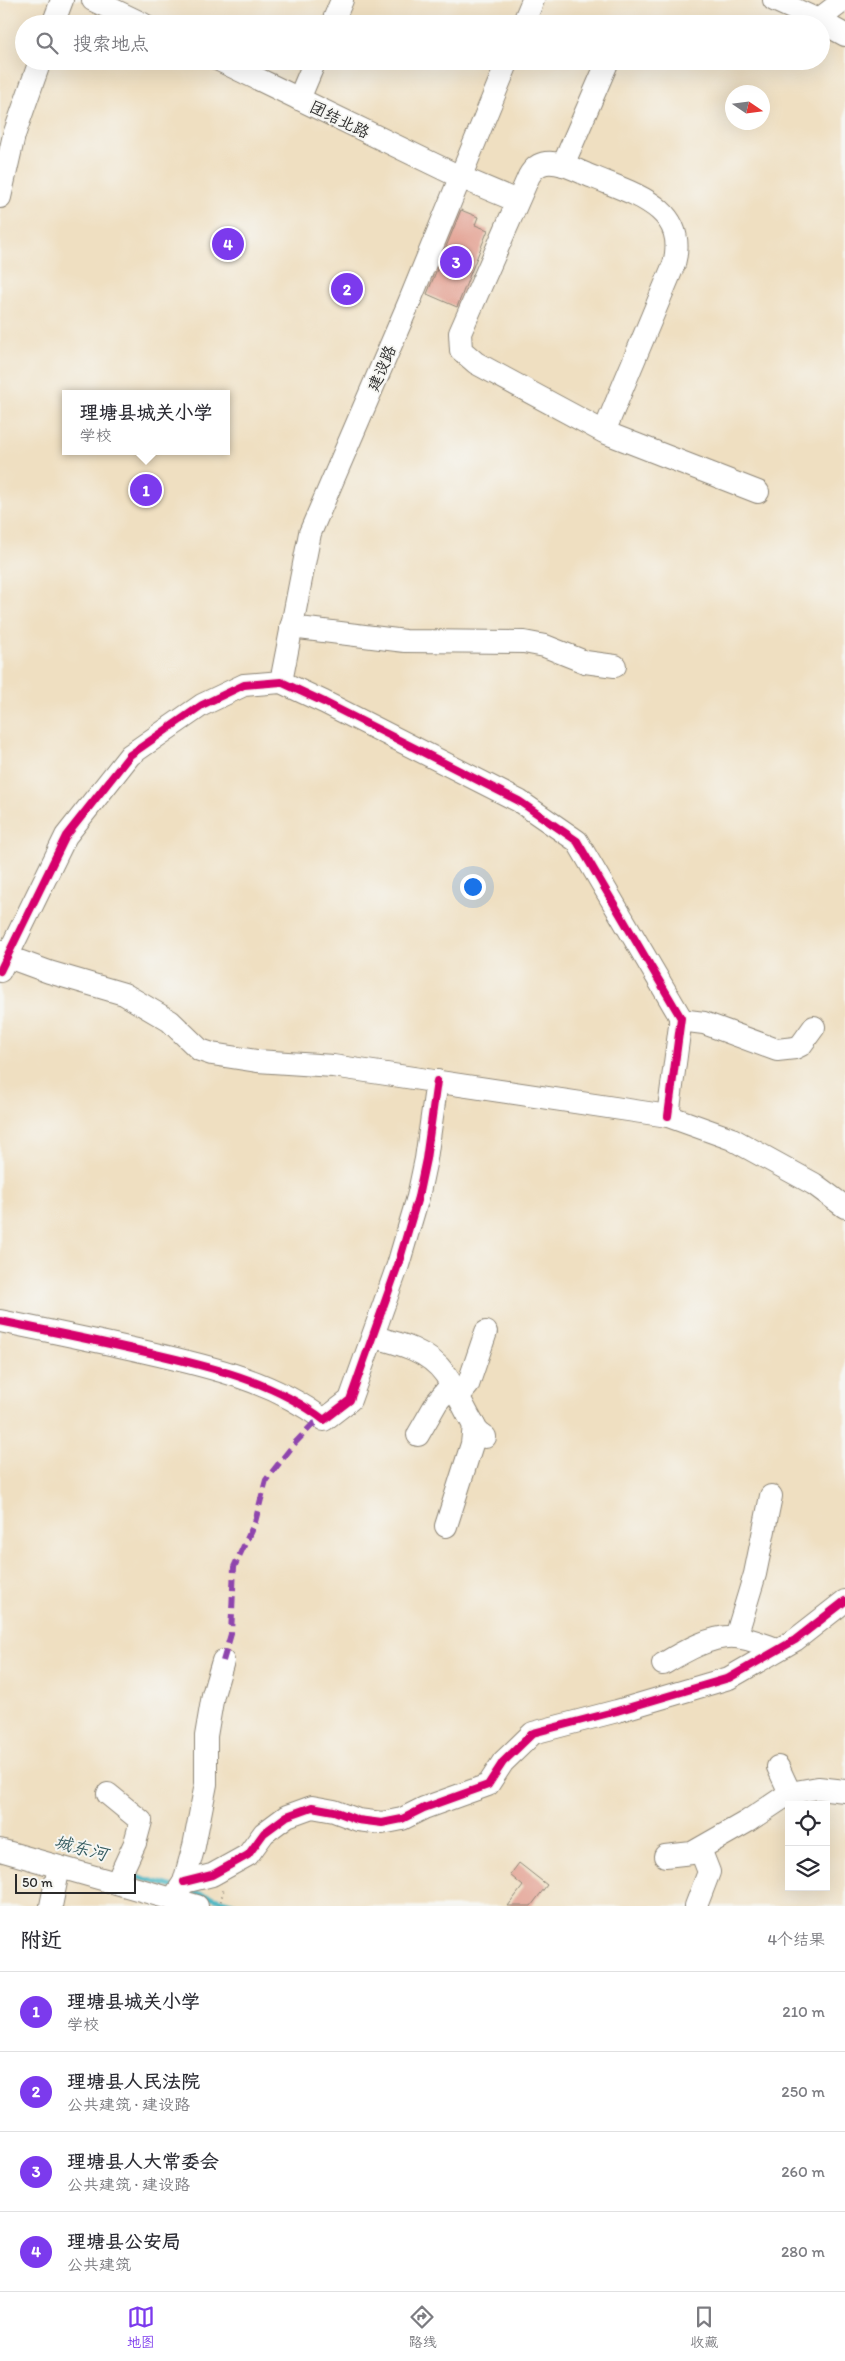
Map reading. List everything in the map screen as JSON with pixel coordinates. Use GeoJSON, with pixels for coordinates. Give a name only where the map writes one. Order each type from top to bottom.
{"type":"FeatureCollection","features":[{"type":"Feature","properties":{"kind":"street"},"geometry":{"type":"LineString","coordinates":[[57,15],[62,0]]}},
{"type":"Feature","properties":{"kind":"street"},"geometry":{"type":"LineString","coordinates":[[93,0],[124,15]]}},
{"type":"Feature","properties":{"kind":"street"},"geometry":{"type":"LineString","coordinates":[[336,15],[342,0]]}},
{"type":"Feature","properties":{"kind":"street"},"geometry":{"type":"LineString","coordinates":[[527,15],[533,0]]}},
{"type":"Feature","properties":{"kind":"street"},"geometry":{"type":"LineString","coordinates":[[774,0],[807,15]]}},
{"type":"Feature","properties":{"kind":"street"},"geometry":{"type":"LineString","coordinates":[[824,15],[844,0]]}},
{"type":"Feature","properties":{"kind":"street"},"geometry":{"type":"LineString","coordinates":[[830,27],[845,35]]}},
{"type":"Feature","properties":{"kind":"street"},"geometry":{"type":"LineString","coordinates":[[0,197],[14,135],[37,70]]}},
{"type":"Feature","properties":{"kind":"street","name":"团结北路"},"geometry":{"type":"LineString","coordinates":[[239,70],[460,177],[517,201]]}},
{"type":"Feature","properties":{"kind":"street"},"geometry":{"type":"LineString","coordinates":[[299,99],[312,70]]}},
{"type":"Feature","properties":{"kind":"street","name":"建设路"},"geometry":{"type":"LineString","coordinates":[[281,682],[310,533],[408,305],[504,70]]}},
{"type":"Feature","properties":{"kind":"street"},"geometry":{"type":"LineString","coordinates":[[563,165],[604,70]]}},
{"type":"Feature","properties":{"kind":"street"},"geometry":{"type":"LineString","coordinates":[[604,432],[674,264],[677,244],[672,227],[664,214],[654,204],[644,198],[563,165],[549,162],[534,168],[517,201],[460,332],[461,350],[476,364],[604,432],[758,492]]}},
{"type":"Feature","properties":{"kind":"street"},"geometry":{"type":"LineString","coordinates":[[291,627],[405,641],[524,642],[545,646],[585,662],[615,666]]}},
{"type":"Feature","properties":{"kind":"street"},"geometry":{"type":"LineString","coordinates":[[668,1116],[680,1020],[577,841],[519,801],[281,682],[244,685],[235,689],[202,705],[130,755],[66,836],[3,960],[124,994],[170,1021],[200,1050],[212,1054],[257,1061],[333,1066],[668,1116],[732,1138],[814,1184],[845,1207]]}},
{"type":"Feature","properties":{"kind":"street"},"geometry":{"type":"LineString","coordinates":[[680,1020],[704,1023],[777,1050],[795,1048],[801,1045],[814,1028]]}},
{"type":"Feature","properties":{"kind":"street"},"geometry":{"type":"LineString","coordinates":[[0,1321],[97,1341],[230,1373],[286,1396],[324,1420],[350,1400],[408,1234],[426,1159],[437,1081]]}},
{"type":"Feature","properties":{"kind":"street"},"geometry":{"type":"LineString","coordinates":[[418,1435],[437,1402],[468,1385],[486,1332]]}},
{"type":"Feature","properties":{"kind":"street"},"geometry":{"type":"LineString","coordinates":[[373,1337],[398,1343],[427,1357],[444,1373],[480,1431],[472,1444],[446,1526]]}},
{"type":"Feature","properties":{"kind":"street"},"geometry":{"type":"LineString","coordinates":[[736,1637],[755,1574],[771,1496]]}},
{"type":"Feature","properties":{"kind":"street"},"geometry":{"type":"LineString","coordinates":[[178,1891],[248,1855],[264,1833],[287,1816],[312,1808],[334,1811],[358,1820],[382,1823],[402,1819],[424,1808],[488,1785],[503,1762],[533,1732],[698,1688],[749,1668],[777,1649],[795,1640],[845,1601]]}},
{"type":"Feature","properties":{"kind":"street"},"geometry":{"type":"LineString","coordinates":[[664,1664],[704,1643],[736,1637],[777,1649]]}},
{"type":"Feature","properties":{"kind":"street"},"geometry":{"type":"LineString","coordinates":[[178,1891],[194,1846],[206,1784],[206,1736],[213,1694],[223,1661]]}},
{"type":"Feature","properties":{"kind":"street"},"geometry":{"type":"LineString","coordinates":[[778,1767],[790,1793]]}},
{"type":"Feature","properties":{"kind":"street"},"geometry":{"type":"LineString","coordinates":[[665,1856],[692,1853],[748,1821],[790,1793],[818,1788],[845,1791]]}},
{"type":"Feature","properties":{"kind":"street"},"geometry":{"type":"LineString","coordinates":[[108,1794],[140,1822],[136,1843],[121,1874]]}},
{"type":"Feature","properties":{"kind":"street"},"geometry":{"type":"LineString","coordinates":[[696,1906],[709,1872],[700,1848]]}},
{"type":"Feature","properties":{"kind":"street"},"geometry":{"type":"LineString","coordinates":[[0,1850],[59,1867],[121,1874],[178,1891],[197,1906]]}},
{"type":"Feature","properties":{"kind":"street"},"geometry":{"type":"LineString","coordinates":[[52,1906],[59,1867]]}},
{"type":"Feature","properties":{"kind":"path"},"geometry":{"type":"LineString","coordinates":[[219,1906],[224,1892]]}},
{"type":"Feature","properties":{"kind":"building"},"geometry":{"type":"Polygon","coordinates":[[[461,210],[478,217],[475,225],[488,230],[457,307],[427,294],[461,210]]]}},
{"type":"Feature","properties":{"kind":"building"},"geometry":{"type":"Polygon","coordinates":[[[519,1863],[547,1885],[531,1906],[508,1906],[523,1886],[510,1875],[519,1863]]]}},
{"type":"Feature","properties":{"kind":"waterway","name":"城东河"},"geometry":{"type":"LineString","coordinates":[[127,1874],[174,1887]]}},
{"type":"Feature","properties":{"kind":"waterway","name":"城东河"},"geometry":{"type":"LineString","coordinates":[[187,1890],[242,1906]]}},
{"type":"Feature","properties":{"kind":"marked path"},"geometry":{"type":"LineString","coordinates":[[223,1661],[231,1634],[234,1567],[255,1522],[266,1480],[295,1443],[313,1424],[324,1420]]}},
{"type":"Feature","properties":{"kind":"cycle path"},"geometry":{"type":"LineString","coordinates":[[0,971],[66,836],[130,755],[202,705],[244,685],[281,682],[519,801],[577,841],[681,1018],[668,1116]]}},
{"type":"Feature","properties":{"kind":"cycle path"},"geometry":{"type":"LineString","coordinates":[[0,1321],[216,1369],[262,1385],[304,1406],[324,1420],[350,1400],[398,1265],[418,1197],[426,1159],[437,1081]]}},
{"type":"Feature","properties":{"kind":"cycle path"},"geometry":{"type":"LineString","coordinates":[[184,1882],[212,1875],[248,1855],[264,1833],[287,1816],[312,1807],[334,1811],[358,1820],[382,1823],[402,1819],[424,1808],[488,1785],[503,1762],[533,1733],[617,1711],[729,1678],[795,1640],[845,1601]]}},
{"type":"Feature","properties":{"kind":"place","name":"理塘县公安局"},"geometry":{"type":"Point","coordinates":[228,244]}},
{"type":"Feature","properties":{"kind":"place","name":"理塘县人大常委会"},"geometry":{"type":"Point","coordinates":[456,262]}},
{"type":"Feature","properties":{"kind":"place","name":"理塘县人民法院"},"geometry":{"type":"Point","coordinates":[347,289]}},
{"type":"Feature","properties":{"kind":"place","name":"理塘县城关小学"},"geometry":{"type":"Point","coordinates":[146,490]}}]}
